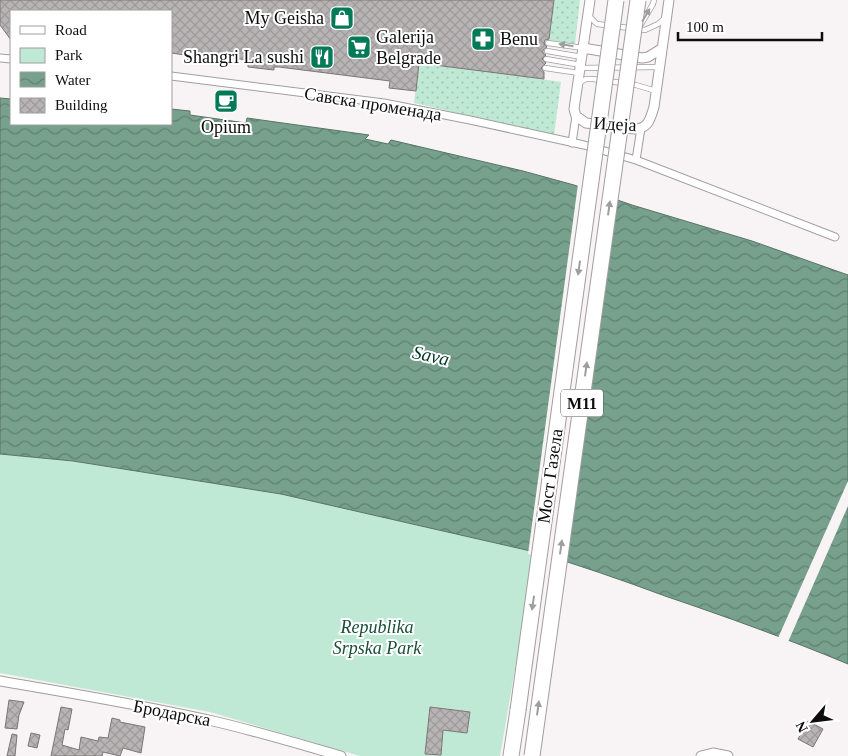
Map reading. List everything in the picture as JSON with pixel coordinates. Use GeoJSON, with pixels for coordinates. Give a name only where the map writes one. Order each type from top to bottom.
{"type":"FeatureCollection","features":[{"type":"Feature","properties":{"kind":"highway","name":"Мост Газела"},"geometry":{"type":"LineString","coordinates":[[512,756],[616,0]]}},
{"type":"Feature","properties":{"kind":"highway","name":"Мост Газела"},"geometry":{"type":"LineString","coordinates":[[532,756],[638,0]]}},
{"type":"Feature","properties":{"kind":"street","name":"Идеја"},"geometry":{"type":"LineString","coordinates":[[590,0],[574,109],[576,116],[586,123],[641,128],[650,121],[669,0]]}},
{"type":"Feature","properties":{"kind":"street"},"geometry":{"type":"LineString","coordinates":[[581,62],[642,58],[648,57],[661,49]]}},
{"type":"Feature","properties":{"kind":"street","name":"Савска променада"},"geometry":{"type":"LineString","coordinates":[[172,76],[384,103],[572,142],[636,160],[835,237]]}},
{"type":"Feature","properties":{"kind":"street"},"geometry":{"type":"LineString","coordinates":[[572,142],[576,116]]}},
{"type":"Feature","properties":{"kind":"street"},"geometry":{"type":"LineString","coordinates":[[636,160],[641,128]]}},
{"type":"Feature","properties":{"kind":"street","name":"Бродарска"},"geometry":{"type":"LineString","coordinates":[[0,681],[194,717],[276,737],[341,756]]}},
{"type":"Feature","properties":{"kind":"street"},"geometry":{"type":"LineString","coordinates":[[701,756],[713,753],[724,755]]}},
{"type":"Feature","properties":{"kind":"lane"},"geometry":{"type":"LineString","coordinates":[[608,26],[612,0]]}},
{"type":"Feature","properties":{"kind":"lane"},"geometry":{"type":"LineString","coordinates":[[638,30],[654,0]]}},
{"type":"Feature","properties":{"kind":"lane"},"geometry":{"type":"LineString","coordinates":[[588,15],[597,24],[638,30],[650,28],[666,17]]}},
{"type":"Feature","properties":{"kind":"lane"},"geometry":{"type":"LineString","coordinates":[[548,43],[581,62]]}},
{"type":"Feature","properties":{"kind":"lane"},"geometry":{"type":"LineString","coordinates":[[547,51],[581,62]]}},
{"type":"Feature","properties":{"kind":"lane"},"geometry":{"type":"LineString","coordinates":[[546,59],[659,67]]}},
{"type":"Feature","properties":{"kind":"lane"},"geometry":{"type":"LineString","coordinates":[[545,68],[581,62]]}},
{"type":"Feature","properties":{"kind":"lane"},"geometry":{"type":"LineString","coordinates":[[578,83],[586,79],[592,79],[636,85],[656,91]]}},
{"type":"Feature","properties":{"kind":"green space"},"geometry":{"type":"Polygon","coordinates":[[[554,0],[580,0],[575,44],[548,40],[554,0]]]}},
{"type":"Feature","properties":{"kind":"green space"},"geometry":{"type":"Polygon","coordinates":[[[419,63],[561,82],[554,135],[414,103],[419,63]]]}},
{"type":"Feature","properties":{"kind":"green space","name":"Republika Srpska Park"},"geometry":{"type":"Polygon","coordinates":[[[0,454],[73,461],[281,494],[535,552],[500,756],[360,756],[210,712],[0,673],[0,454]]]}},
{"type":"Feature","properties":{"kind":"water","name":"Sava"},"geometry":{"type":"Polygon","coordinates":[[[0,98],[10,99],[10,125],[172,125],[172,109],[190,111],[190,115],[246,123],[247,118],[369,135],[365,139],[388,144],[391,140],[523,171],[574,185],[632,205],[752,241],[848,275],[848,664],[734,620],[535,552],[281,494],[73,461],[0,454],[0,98]]]}},
{"type":"Feature","properties":{"kind":"pier"},"geometry":{"type":"Polygon","coordinates":[[[578,184],[613,196],[560,562],[528,554],[578,184]]]}},
{"type":"Feature","properties":{"kind":"pier"},"geometry":{"type":"Polygon","coordinates":[[[848,481],[848,506],[788,642],[778,638],[848,481]]]}},
{"type":"Feature","properties":{"kind":"building","name":"Galerija Belgrade"},"geometry":{"type":"Polygon","coordinates":[[[0,0],[554,0],[549,39],[545,40],[544,43],[547,47],[543,50],[543,53],[546,55],[542,59],[546,63],[541,68],[544,72],[544,79],[419,63],[416,91],[389,88],[390,81],[279,67],[274,67],[274,70],[248,67],[248,60],[216,56],[216,63],[185,59],[185,55],[172,53],[172,10],[10,10],[10,39],[0,25],[0,0]]]}},
{"type":"Feature","properties":{"kind":"building"},"geometry":{"type":"Polygon","coordinates":[[[9,700],[24,702],[19,715],[17,729],[5,728],[9,700]]]}},
{"type":"Feature","properties":{"kind":"building"},"geometry":{"type":"Polygon","coordinates":[[[61,707],[72,709],[68,730],[65,729],[62,745],[79,750],[81,737],[98,741],[99,737],[108,738],[112,718],[120,720],[120,722],[145,727],[141,753],[123,748],[120,756],[103,752],[102,756],[51,756],[61,707]]]}},
{"type":"Feature","properties":{"kind":"building"},"geometry":{"type":"Polygon","coordinates":[[[430,707],[470,712],[467,733],[443,730],[441,755],[425,754],[430,707]]]}},
{"type":"Feature","properties":{"kind":"building"},"geometry":{"type":"Polygon","coordinates":[[[808,721],[823,729],[813,747],[798,739],[808,721]]]}},
{"type":"Feature","properties":{"kind":"building"},"geometry":{"type":"Polygon","coordinates":[[[31,733],[40,735],[37,748],[28,746],[31,733]]]}},
{"type":"Feature","properties":{"kind":"building"},"geometry":{"type":"Polygon","coordinates":[[[12,734],[17,735],[15,756],[7,756],[12,734]]]}},
{"type":"Feature","properties":{"kind":"place","name":"My Geisha"},"geometry":{"type":"Point","coordinates":[342,18]}},
{"type":"Feature","properties":{"kind":"place","name":"Benu"},"geometry":{"type":"Point","coordinates":[483,39]}},
{"type":"Feature","properties":{"kind":"place","name":"Galerija Belgrade"},"geometry":{"type":"Point","coordinates":[359,47]}},
{"type":"Feature","properties":{"kind":"place","name":"Shangri La sushi"},"geometry":{"type":"Point","coordinates":[322,57]}},
{"type":"Feature","properties":{"kind":"place","name":"Opium"},"geometry":{"type":"Point","coordinates":[226,101]}}]}
